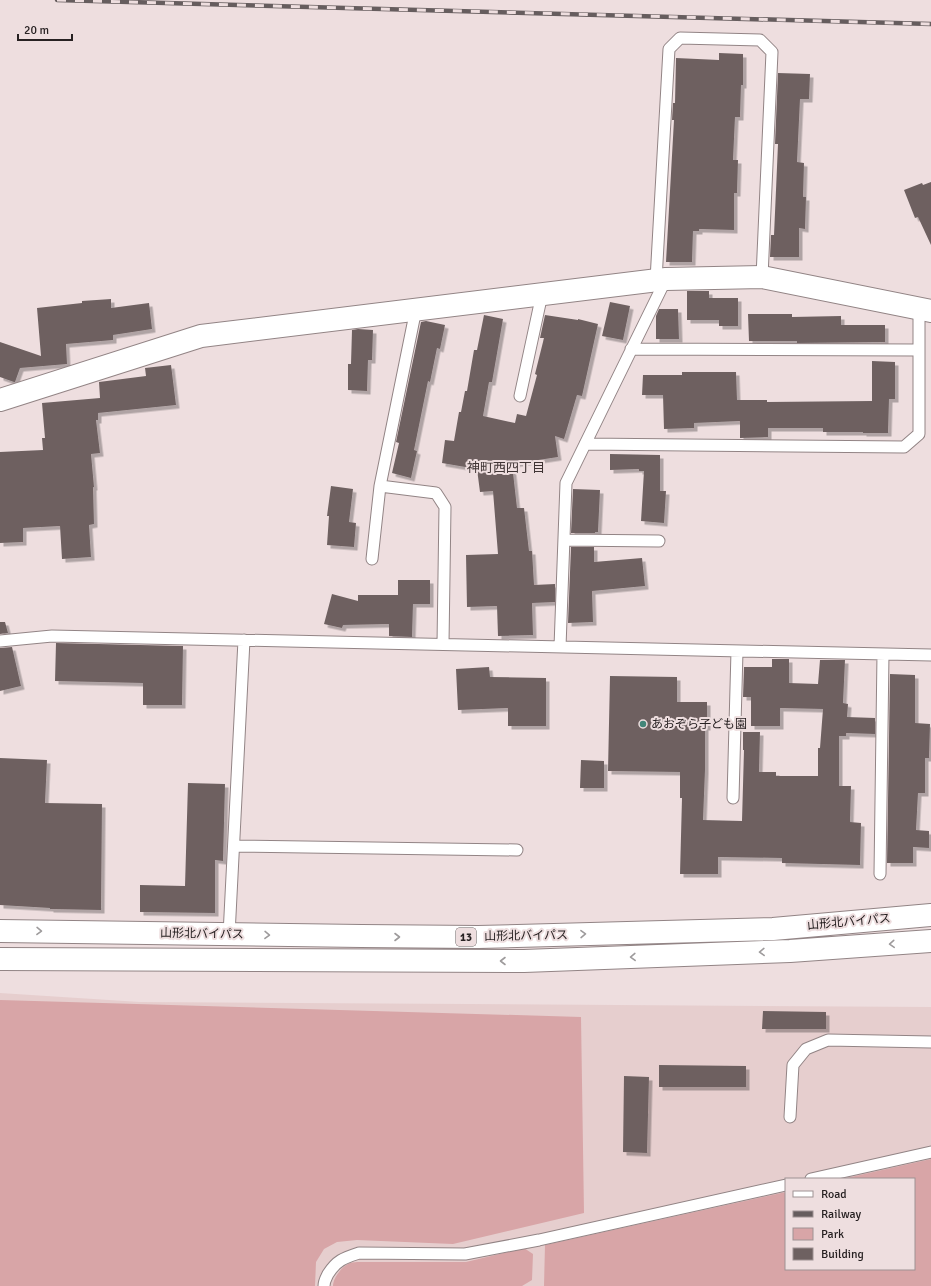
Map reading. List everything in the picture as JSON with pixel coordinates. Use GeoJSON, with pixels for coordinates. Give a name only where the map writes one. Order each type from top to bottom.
{"type":"FeatureCollection","features":[{"type":"Feature","properties":{"kind":"main road"},"geometry":{"type":"LineString","coordinates":[[0,400],[201,336],[661,280],[762,277],[925,310]]}},
{"type":"Feature","properties":{"kind":"main road","name":"山形北バイパス"},"geometry":{"type":"LineString","coordinates":[[0,931],[478,937],[773,929],[931,915]]}},
{"type":"Feature","properties":{"kind":"main road","name":"山形北バイパス"},"geometry":{"type":"LineString","coordinates":[[0,959],[524,961],[790,951],[931,941]]}},
{"type":"Feature","properties":{"kind":"lane"},"geometry":{"type":"LineString","coordinates":[[560,647],[566,483],[631,349],[661,280],[669,49],[680,38],[760,40],[772,52],[762,277]]}},
{"type":"Feature","properties":{"kind":"lane"},"geometry":{"type":"LineString","coordinates":[[520,396],[542,294]]}},
{"type":"Feature","properties":{"kind":"lane"},"geometry":{"type":"LineString","coordinates":[[372,559],[380,486],[416,309]]}},
{"type":"Feature","properties":{"kind":"lane"},"geometry":{"type":"LineString","coordinates":[[585,444],[904,447],[919,434],[918,350],[925,310]]}},
{"type":"Feature","properties":{"kind":"lane"},"geometry":{"type":"LineString","coordinates":[[631,349],[918,350]]}},
{"type":"Feature","properties":{"kind":"lane"},"geometry":{"type":"LineString","coordinates":[[380,486],[436,493],[445,507],[443,644]]}},
{"type":"Feature","properties":{"kind":"lane"},"geometry":{"type":"LineString","coordinates":[[564,540],[659,541]]}},
{"type":"Feature","properties":{"kind":"lane"},"geometry":{"type":"LineString","coordinates":[[0,641],[52,636],[931,655]]}},
{"type":"Feature","properties":{"kind":"lane"},"geometry":{"type":"LineString","coordinates":[[229,935],[244,640]]}},
{"type":"Feature","properties":{"kind":"lane"},"geometry":{"type":"LineString","coordinates":[[733,798],[737,651]]}},
{"type":"Feature","properties":{"kind":"lane"},"geometry":{"type":"LineString","coordinates":[[880,874],[884,654]]}},
{"type":"Feature","properties":{"kind":"lane"},"geometry":{"type":"LineString","coordinates":[[234,846],[517,850]]}},
{"type":"Feature","properties":{"kind":"lane"},"geometry":{"type":"LineString","coordinates":[[790,1117],[793,1065],[806,1049],[828,1040],[931,1042]]}},
{"type":"Feature","properties":{"kind":"lane"},"geometry":{"type":"LineString","coordinates":[[815,1178],[931,1152]]}},
{"type":"Feature","properties":{"kind":"lane"},"geometry":{"type":"LineString","coordinates":[[324,1286],[324,1282],[334,1265],[346,1257],[359,1253],[465,1254],[540,1240],[785,1184]]}},
{"type":"Feature","properties":{"kind":"shaded area"},"geometry":{"type":"Polygon","coordinates":[[[0,993],[140,1002],[931,1007],[931,1286],[0,1286],[0,993]]]}},
{"type":"Feature","properties":{"kind":"green space"},"geometry":{"type":"Polygon","coordinates":[[[0,1000],[581,1017],[584,1213],[453,1244],[357,1240],[337,1242],[324,1249],[316,1262],[315,1286],[0,1286],[0,1000]]]}},
{"type":"Feature","properties":{"kind":"green space"},"geometry":{"type":"Polygon","coordinates":[[[931,1159],[931,1286],[544,1286],[545,1245],[785,1192],[785,1270],[915,1270],[915,1178],[846,1178],[931,1159]]]}},
{"type":"Feature","properties":{"kind":"green space"},"geometry":{"type":"Polygon","coordinates":[[[524,1248],[533,1254],[532,1280],[522,1286],[333,1286],[338,1273],[352,1262],[466,1262],[524,1248]]]}},
{"type":"Feature","properties":{"kind":"building"},"geometry":{"type":"Polygon","coordinates":[[[719,53],[743,54],[743,85],[741,85],[740,117],[735,117],[733,160],[738,160],[737,193],[734,193],[734,230],[699,229],[699,231],[693,231],[692,262],[666,262],[674,120],[672,120],[673,103],[675,103],[676,58],[719,60],[719,53]]]}},
{"type":"Feature","properties":{"kind":"building"},"geometry":{"type":"Polygon","coordinates":[[[778,73],[810,74],[809,99],[800,99],[797,162],[804,163],[803,197],[806,197],[805,229],[799,228],[799,257],[770,257],[771,235],[774,235],[778,144],[775,144],[778,73]]]}},
{"type":"Feature","properties":{"kind":"building"},"geometry":{"type":"Polygon","coordinates":[[[931,182],[931,245],[918,217],[915,218],[904,190],[922,183],[923,185],[931,182]]]}},
{"type":"Feature","properties":{"kind":"building"},"geometry":{"type":"Polygon","coordinates":[[[687,291],[709,291],[709,298],[738,298],[738,326],[719,326],[719,320],[687,320],[687,291]]]}},
{"type":"Feature","properties":{"kind":"building"},"geometry":{"type":"Polygon","coordinates":[[[111,299],[111,308],[149,303],[152,329],[113,335],[113,340],[66,344],[67,364],[20,368],[15,382],[0,377],[0,342],[41,356],[37,308],[82,303],[82,301],[111,299]]]}},
{"type":"Feature","properties":{"kind":"building"},"geometry":{"type":"Polygon","coordinates":[[[610,302],[630,306],[623,340],[602,336],[610,302]]]}},
{"type":"Feature","properties":{"kind":"building"},"geometry":{"type":"Polygon","coordinates":[[[659,309],[678,309],[679,339],[656,339],[656,316],[659,309]]]}},
{"type":"Feature","properties":{"kind":"building"},"geometry":{"type":"Polygon","coordinates":[[[748,314],[792,314],[792,317],[841,316],[841,325],[885,325],[885,342],[797,343],[797,341],[749,341],[748,314]]]}},
{"type":"Feature","properties":{"kind":"building"},"geometry":{"type":"Polygon","coordinates":[[[484,315],[503,319],[492,382],[489,382],[483,416],[515,423],[517,414],[526,416],[537,375],[535,374],[544,338],[540,338],[545,315],[578,319],[598,324],[582,396],[577,395],[564,439],[555,436],[558,457],[512,464],[517,508],[524,508],[529,551],[532,551],[534,585],[555,584],[555,602],[532,603],[533,635],[498,636],[497,606],[467,607],[466,555],[498,554],[493,491],[480,492],[477,469],[442,463],[445,440],[454,441],[459,412],[461,412],[465,391],[467,391],[474,350],[477,350],[484,315]]]}},
{"type":"Feature","properties":{"kind":"building"},"geometry":{"type":"Polygon","coordinates":[[[426,321],[445,325],[440,349],[437,348],[430,382],[428,381],[414,450],[417,451],[411,478],[392,473],[399,443],[396,442],[421,322],[426,321]]]}},
{"type":"Feature","properties":{"kind":"building"},"geometry":{"type":"Polygon","coordinates":[[[352,330],[373,330],[372,360],[368,360],[367,391],[348,390],[348,364],[351,364],[352,330]]]}},
{"type":"Feature","properties":{"kind":"building"},"geometry":{"type":"Polygon","coordinates":[[[872,361],[895,362],[895,399],[889,399],[888,433],[823,432],[823,428],[768,428],[768,437],[740,438],[740,421],[694,423],[694,428],[664,429],[663,395],[642,395],[643,375],[682,375],[682,372],[736,372],[737,400],[767,400],[767,402],[872,401],[872,361]]]}},
{"type":"Feature","properties":{"kind":"building"},"geometry":{"type":"Polygon","coordinates":[[[171,365],[176,405],[98,413],[98,420],[96,420],[100,453],[91,454],[94,487],[94,524],[89,525],[91,557],[62,559],[60,526],[23,528],[23,542],[0,543],[0,452],[43,450],[42,438],[45,438],[42,403],[100,398],[99,382],[146,376],[145,368],[171,365]]]}},
{"type":"Feature","properties":{"kind":"building"},"geometry":{"type":"Polygon","coordinates":[[[610,454],[660,455],[660,491],[666,491],[664,523],[641,521],[644,471],[639,471],[639,469],[610,470],[610,454]]]}},
{"type":"Feature","properties":{"kind":"building"},"geometry":{"type":"Polygon","coordinates":[[[331,486],[353,489],[349,522],[356,523],[354,547],[327,545],[329,516],[327,516],[331,486]]]}},
{"type":"Feature","properties":{"kind":"building"},"geometry":{"type":"Polygon","coordinates":[[[573,489],[600,490],[598,532],[571,533],[573,489]]]}},
{"type":"Feature","properties":{"kind":"building"},"geometry":{"type":"Polygon","coordinates":[[[571,547],[594,547],[594,562],[642,558],[645,586],[592,591],[593,622],[568,623],[571,547]]]}},
{"type":"Feature","properties":{"kind":"building"},"geometry":{"type":"Polygon","coordinates":[[[398,580],[430,580],[430,604],[413,604],[412,637],[389,636],[389,624],[343,625],[342,628],[324,624],[332,594],[358,601],[358,595],[398,595],[398,580]]]}},
{"type":"Feature","properties":{"kind":"building"},"geometry":{"type":"Polygon","coordinates":[[[0,622],[5,622],[8,633],[0,634],[0,622]]]}},
{"type":"Feature","properties":{"kind":"building"},"geometry":{"type":"Polygon","coordinates":[[[56,643],[183,646],[182,705],[143,705],[143,683],[55,681],[56,643]]]}},
{"type":"Feature","properties":{"kind":"building"},"geometry":{"type":"Polygon","coordinates":[[[12,647],[21,686],[0,691],[0,648],[12,647]]]}},
{"type":"Feature","properties":{"kind":"building"},"geometry":{"type":"Polygon","coordinates":[[[772,659],[789,659],[789,683],[818,684],[820,660],[845,660],[843,703],[848,704],[847,717],[875,718],[875,734],[846,733],[846,736],[839,736],[839,786],[851,786],[850,822],[861,823],[860,865],[782,863],[782,858],[718,857],[718,874],[680,874],[682,798],[680,798],[680,772],[608,771],[610,676],[677,677],[677,702],[707,702],[703,820],[742,821],[744,750],[743,732],[760,732],[759,772],[776,772],[776,776],[818,776],[818,748],[820,748],[823,709],[780,708],[780,726],[751,726],[751,697],[743,697],[744,667],[772,667],[772,659]]]}},
{"type":"Feature","properties":{"kind":"building"},"geometry":{"type":"Polygon","coordinates":[[[489,667],[490,677],[546,678],[546,726],[508,726],[508,708],[458,710],[456,669],[489,667]]]}},
{"type":"Feature","properties":{"kind":"building"},"geometry":{"type":"Polygon","coordinates":[[[890,674],[915,675],[915,723],[930,724],[929,758],[925,758],[925,793],[918,793],[916,830],[929,831],[929,848],[913,847],[913,863],[887,863],[890,674]]]}},
{"type":"Feature","properties":{"kind":"building"},"geometry":{"type":"Polygon","coordinates":[[[0,758],[47,760],[45,803],[102,804],[101,910],[50,909],[0,905],[0,758]]]}},
{"type":"Feature","properties":{"kind":"building"},"geometry":{"type":"Polygon","coordinates":[[[581,760],[604,761],[604,788],[580,788],[581,760]]]}},
{"type":"Feature","properties":{"kind":"building"},"geometry":{"type":"Polygon","coordinates":[[[188,783],[225,784],[223,861],[215,860],[215,913],[140,912],[140,885],[185,886],[188,783]]]}},
{"type":"Feature","properties":{"kind":"building"},"geometry":{"type":"Polygon","coordinates":[[[763,1011],[826,1012],[826,1029],[762,1029],[763,1011]]]}},
{"type":"Feature","properties":{"kind":"building"},"geometry":{"type":"Polygon","coordinates":[[[659,1065],[746,1066],[746,1087],[659,1087],[659,1065]]]}},
{"type":"Feature","properties":{"kind":"building"},"geometry":{"type":"Polygon","coordinates":[[[624,1076],[649,1077],[647,1153],[623,1152],[624,1076]]]}},
{"type":"Feature","properties":{"kind":"railway"},"geometry":{"type":"LineString","coordinates":[[57,0],[931,24]]}},
{"type":"Feature","properties":{"kind":"place","name":"あおぞら子ども園"},"geometry":{"type":"Point","coordinates":[643,724]}},
{"type":"Feature","properties":{"kind":"district","name":"神町西四丁目"},"geometry":{"type":"Point","coordinates":[506,468]}}]}
